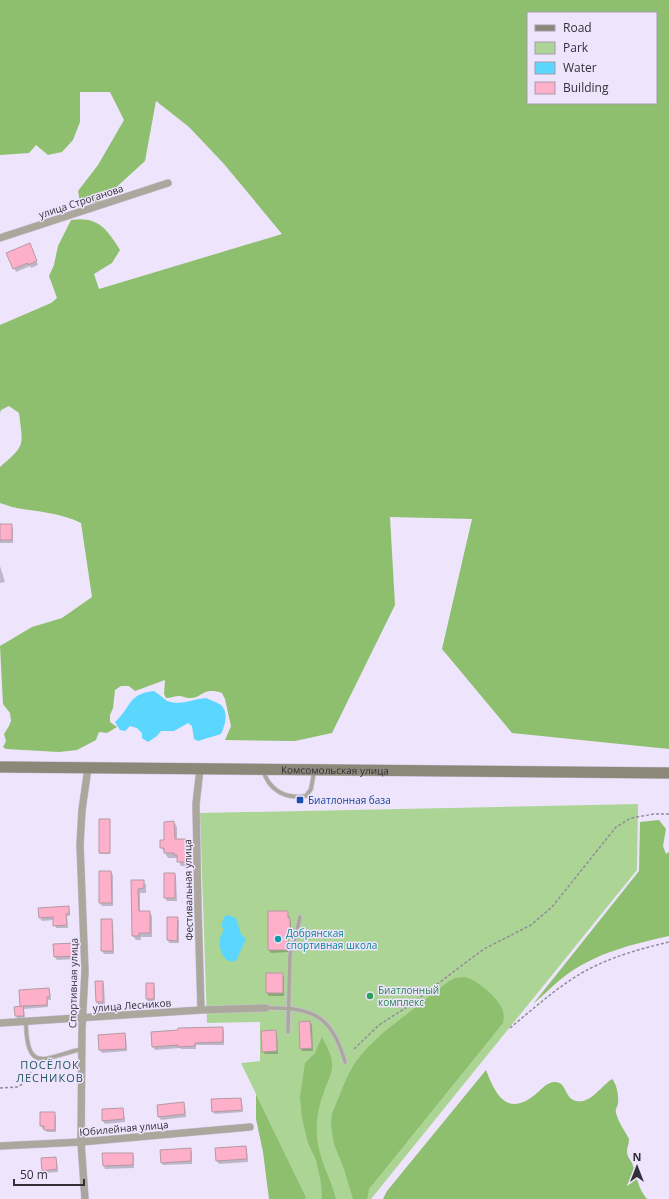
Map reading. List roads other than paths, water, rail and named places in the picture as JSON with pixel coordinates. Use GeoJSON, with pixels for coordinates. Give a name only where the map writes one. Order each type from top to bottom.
{"type":"FeatureCollection","features":[{"type":"Feature","properties":{"kind":"main road","name":"Комсомольская улица"},"geometry":{"type":"LineString","coordinates":[[0,767],[669,773]]}},
{"type":"Feature","properties":{"kind":"street","name":"улица Строганова"},"geometry":{"type":"LineString","coordinates":[[0,238],[168,183]]}},
{"type":"Feature","properties":{"kind":"street","name":"Спортивная улица"},"geometry":{"type":"LineString","coordinates":[[85,1199],[81,1142],[85,971],[80,845],[82,810],[88,768]]}},
{"type":"Feature","properties":{"kind":"street","name":"Фестивальная улица"},"geometry":{"type":"LineString","coordinates":[[200,769],[196,804],[201,1010]]}},
{"type":"Feature","properties":{"kind":"street","name":"улица Лесников"},"geometry":{"type":"LineString","coordinates":[[0,1023],[201,1010],[266,1008]]}},
{"type":"Feature","properties":{"kind":"street","name":"Юбилейная улица"},"geometry":{"type":"LineString","coordinates":[[0,1146],[81,1142],[250,1127]]}},
{"type":"Feature","properties":{"kind":"lane"},"geometry":{"type":"LineString","coordinates":[[262,769],[267,780],[274,789],[287,796],[306,796],[311,789],[314,770]]}},
{"type":"Feature","properties":{"kind":"lane"},"geometry":{"type":"LineString","coordinates":[[288,1032],[290,954],[300,917]]}},
{"type":"Feature","properties":{"kind":"lane"},"geometry":{"type":"LineString","coordinates":[[266,1008],[289,1007],[312,1013],[322,1020],[336,1037],[345,1062]]}},
{"type":"Feature","properties":{"kind":"lane"},"geometry":{"type":"LineString","coordinates":[[26,1021],[28,1046],[32,1054],[42,1059],[53,1058],[82,1049]]}},
{"type":"Feature","properties":{"kind":"water"},"geometry":{"type":"Polygon","coordinates":[[[154,691],[167,701],[182,703],[206,698],[221,705],[226,715],[221,734],[198,741],[194,739],[192,726],[188,723],[174,731],[161,731],[157,736],[148,742],[142,738],[142,733],[137,728],[130,726],[125,731],[120,730],[115,722],[134,698],[154,691]]]}},
{"type":"Feature","properties":{"kind":"water"},"geometry":{"type":"Polygon","coordinates":[[[227,915],[236,918],[241,934],[246,939],[236,961],[231,962],[222,955],[220,946],[220,938],[224,929],[221,926],[224,917],[227,915]]]}},
{"type":"Feature","properties":{"kind":"place","name":"Биатлонная база"},"geometry":{"type":"Point","coordinates":[300,800]}},
{"type":"Feature","properties":{"kind":"place","name":"Добрянская спортивная школа"},"geometry":{"type":"Point","coordinates":[278,939]}},
{"type":"Feature","properties":{"kind":"place","name":"Биатлонный комплекс"},"geometry":{"type":"Point","coordinates":[370,996]}},
{"type":"Feature","properties":{"kind":"district","name":"ПОСЁЛОК ЛЕСНИКОВ"},"geometry":{"type":"Point","coordinates":[50,1070]}}]}
